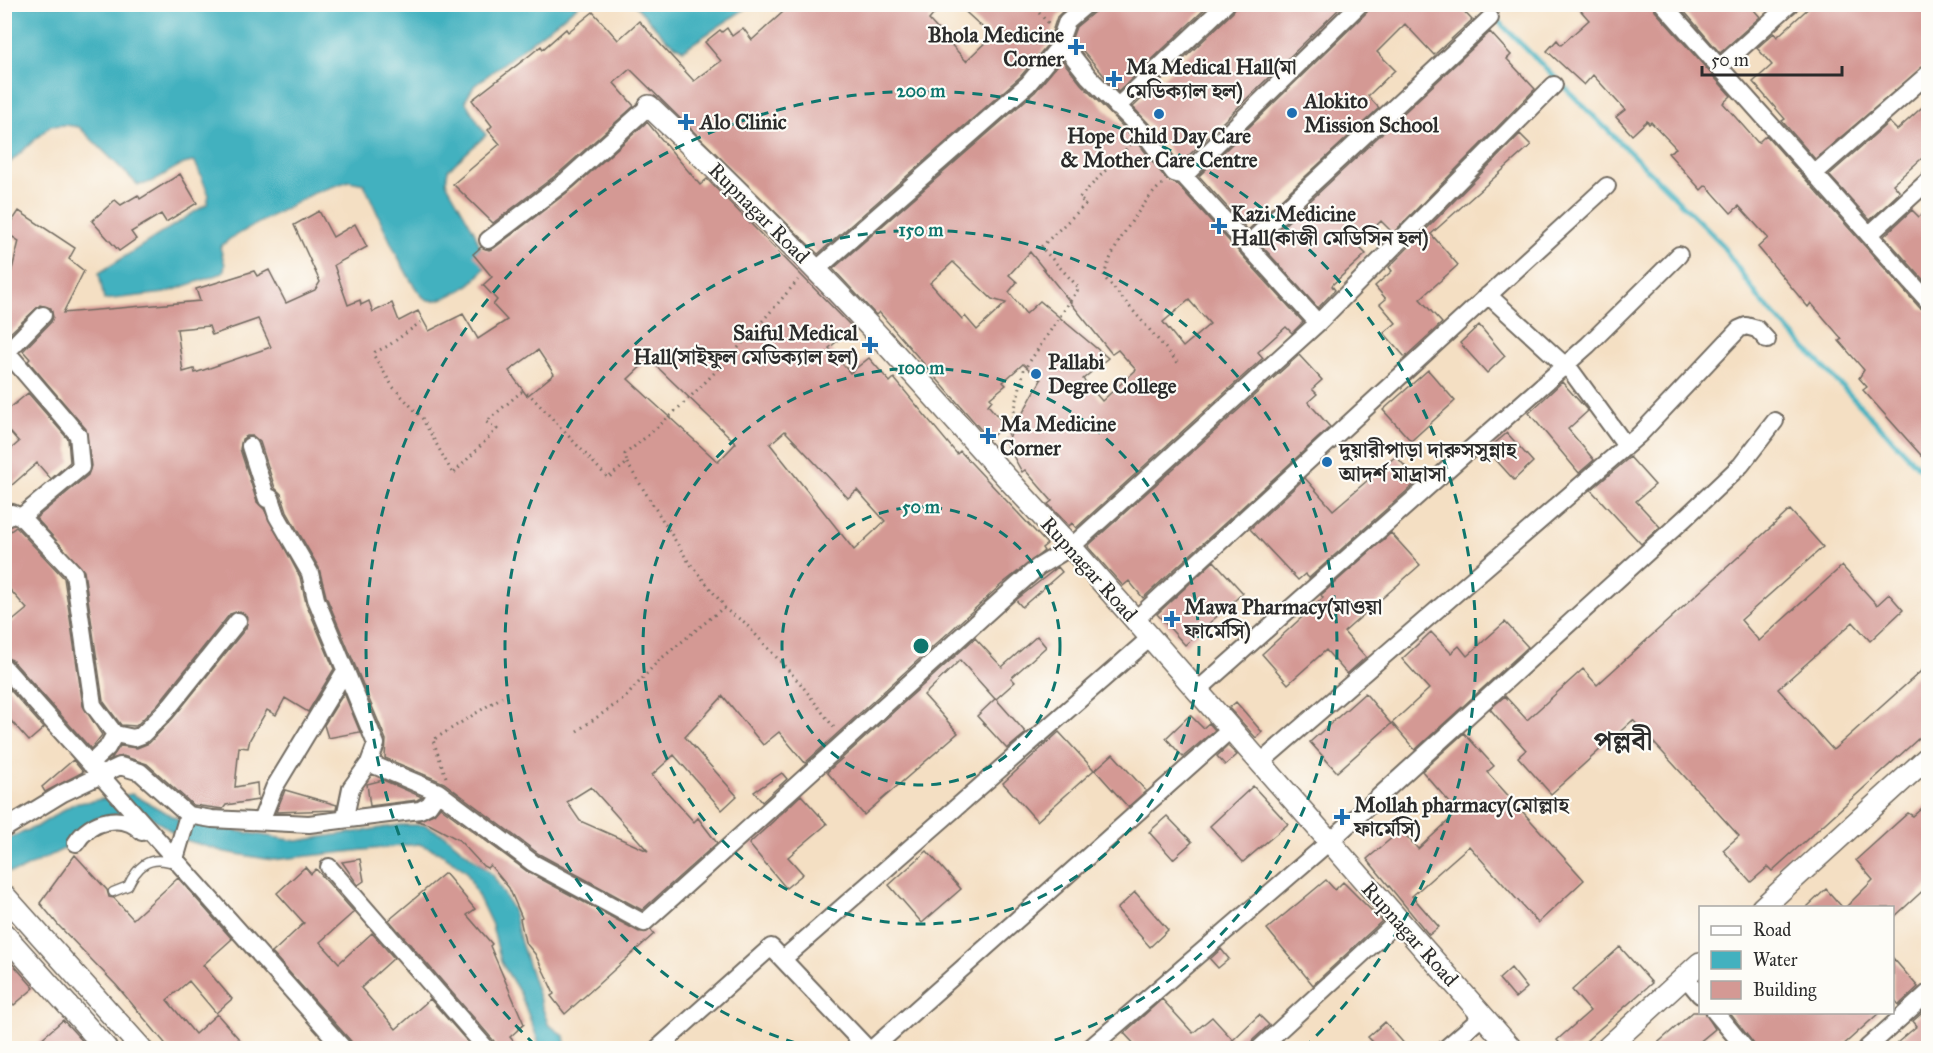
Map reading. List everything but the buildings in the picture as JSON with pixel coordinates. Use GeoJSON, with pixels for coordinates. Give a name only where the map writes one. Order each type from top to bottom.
{"type":"FeatureCollection","features":[{"type":"Feature","properties":{"kind":"street"},"geometry":{"type":"LineString","coordinates":[[814,267],[1028,84],[1052,56],[1067,21],[1087,4]]}},
{"type":"Feature","properties":{"kind":"street"},"geometry":{"type":"LineString","coordinates":[[1117,107],[1226,4]]}},
{"type":"Feature","properties":{"kind":"street"},"geometry":{"type":"LineString","coordinates":[[1179,175],[1360,4]]}},
{"type":"Feature","properties":{"kind":"street"},"geometry":{"type":"LineString","coordinates":[[1663,4],[1929,301]]}},
{"type":"Feature","properties":{"kind":"street"},"geometry":{"type":"LineString","coordinates":[[1719,68],[1790,4]]}},
{"type":"Feature","properties":{"kind":"street"},"geometry":{"type":"LineString","coordinates":[[1247,245],[1490,18]]}},
{"type":"Feature","properties":{"kind":"street"},"geometry":{"type":"LineString","coordinates":[[1060,38],[1117,107],[1144,133],[1179,175],[1318,323]]}},
{"type":"Feature","properties":{"kind":"street"},"geometry":{"type":"LineString","coordinates":[[1814,174],[1929,74]]}},
{"type":"Feature","properties":{"kind":"street"},"geometry":{"type":"LineString","coordinates":[[369,763],[440,794],[532,863],[644,923],[1038,567],[1071,547],[1318,323],[1554,85]]}},
{"type":"Feature","properties":{"kind":"street"},"geometry":{"type":"LineString","coordinates":[[488,240],[567,180],[649,106]]}},
{"type":"Feature","properties":{"kind":"street","name":"Rupnagar Road"},"geometry":{"type":"LineString","coordinates":[[649,106],[750,202],[876,332],[987,458],[1071,547],[1511,1048]]}},
{"type":"Feature","properties":{"kind":"street"},"geometry":{"type":"LineString","coordinates":[[1869,236],[1929,181]]}},
{"type":"Feature","properties":{"kind":"street"},"geometry":{"type":"LineString","coordinates":[[1135,620],[1607,186]]}},
{"type":"Feature","properties":{"kind":"street"},"geometry":{"type":"LineString","coordinates":[[1197,691],[1565,365],[1679,255]]}},
{"type":"Feature","properties":{"kind":"street"},"geometry":{"type":"LineString","coordinates":[[1488,295],[1565,365],[1584,386],[1626,446]]}},
{"type":"Feature","properties":{"kind":"street"},"geometry":{"type":"LineString","coordinates":[[43,315],[7,352],[78,435],[81,467],[10,514],[74,573],[93,705],[114,734],[134,738],[142,735],[166,711],[238,621]]}},
{"type":"Feature","properties":{"kind":"street"},"geometry":{"type":"LineString","coordinates":[[1260,763],[1626,446],[1739,329],[1746,326],[1757,329],[1767,340]]}},
{"type":"Feature","properties":{"kind":"street"},"geometry":{"type":"LineString","coordinates":[[1090,1048],[1329,842],[1727,479],[1756,448],[1775,421]]}},
{"type":"Feature","properties":{"kind":"street"},"geometry":{"type":"LineString","coordinates":[[250,447],[267,499],[271,498],[278,516],[310,573],[315,599],[376,744],[369,763],[351,788],[345,817]]}},
{"type":"Feature","properties":{"kind":"street"},"geometry":{"type":"LineString","coordinates":[[783,959],[1150,638]]}},
{"type":"Feature","properties":{"kind":"street"},"geometry":{"type":"LineString","coordinates":[[4,667],[169,849],[343,1048]]}},
{"type":"Feature","properties":{"kind":"street"},"geometry":{"type":"LineString","coordinates":[[261,821],[274,788],[345,671]]}},
{"type":"Feature","properties":{"kind":"street"},"geometry":{"type":"LineString","coordinates":[[873,1048],[1230,730]]}},
{"type":"Feature","properties":{"kind":"street"},"geometry":{"type":"LineString","coordinates":[[97,772],[114,734]]}},
{"type":"Feature","properties":{"kind":"street"},"geometry":{"type":"LineString","coordinates":[[1764,906],[1929,757]]}},
{"type":"Feature","properties":{"kind":"street"},"geometry":{"type":"LineString","coordinates":[[4,829],[97,772],[110,772],[120,766],[140,772],[188,816],[213,819],[301,824],[345,817],[420,810],[440,794]]}},
{"type":"Feature","properties":{"kind":"street"},"geometry":{"type":"LineString","coordinates":[[169,849],[188,816]]}},
{"type":"Feature","properties":{"kind":"street"},"geometry":{"type":"LineString","coordinates":[[76,843],[88,830],[114,820],[133,823],[158,846],[169,849]]}},
{"type":"Feature","properties":{"kind":"street"},"geometry":{"type":"LineString","coordinates":[[329,867],[486,1048]]}},
{"type":"Feature","properties":{"kind":"street"},"geometry":{"type":"LineString","coordinates":[[4,895],[141,1048]]}},
{"type":"Feature","properties":{"kind":"street"},"geometry":{"type":"LineString","coordinates":[[1260,1048],[1398,921]]}},
{"type":"Feature","properties":{"kind":"street"},"geometry":{"type":"LineString","coordinates":[[4,934],[106,1048]]}},
{"type":"Feature","properties":{"kind":"street"},"geometry":{"type":"LineString","coordinates":[[658,1048],[771,947],[867,1048]]}},
{"type":"Feature","properties":{"kind":"street"},"geometry":{"type":"LineString","coordinates":[[1607,1048],[1693,970],[1699,989]]}},
{"type":"Feature","properties":{"kind":"street"},"geometry":{"type":"LineString","coordinates":[[1867,1048],[1929,993]]}},
{"type":"Feature","properties":{"kind":"street"},"geometry":{"type":"LineString","coordinates":[[1717,1014],[1745,1048]]}},
{"type":"Feature","properties":{"kind":"street"},"geometry":{"type":"LineString","coordinates":[[1446,1048],[1484,1016]]}},
{"type":"Feature","properties":{"kind":"lane"},"geometry":{"type":"LineString","coordinates":[[113,892],[128,886],[135,871],[143,864],[158,859],[169,862],[169,849]]}},
{"type":"Feature","properties":{"kind":"path"},"geometry":{"type":"LineString","coordinates":[[1031,4],[1060,38]]}},
{"type":"Feature","properties":{"kind":"path"},"geometry":{"type":"LineString","coordinates":[[987,458],[1009,434],[1024,370],[1079,288],[1042,245],[1086,204],[1080,198],[1124,150],[1144,133]]}},
{"type":"Feature","properties":{"kind":"path"},"geometry":{"type":"LineString","coordinates":[[1179,175],[1144,201],[1140,212],[1110,255],[1104,277],[1179,364]]}},
{"type":"Feature","properties":{"kind":"path"},"geometry":{"type":"LineString","coordinates":[[728,611],[688,561],[627,463],[626,454],[656,431],[725,363],[814,267]]}},
{"type":"Feature","properties":{"kind":"path"},"geometry":{"type":"LineString","coordinates":[[421,322],[388,346],[375,352],[374,356],[399,394],[422,418],[453,474],[497,429],[486,422],[521,392],[530,395],[605,477],[610,478],[627,463]]}},
{"type":"Feature","properties":{"kind":"path"},"geometry":{"type":"LineString","coordinates":[[577,732],[625,698],[657,662],[700,624],[723,608],[744,622],[792,674],[845,742]]}},
{"type":"Feature","properties":{"kind":"path"},"geometry":{"type":"LineString","coordinates":[[440,794],[447,787],[446,779],[433,740],[502,696]]}},
{"type":"Feature","properties":{"kind":"water"},"geometry":{"type":"Polygon","coordinates":[[[5,5],[579,5],[474,86],[465,101],[486,135],[448,170],[446,182],[474,231],[487,264],[477,278],[464,289],[433,300],[426,299],[419,293],[393,246],[364,184],[349,181],[314,193],[231,238],[220,247],[225,265],[223,273],[165,293],[104,300],[99,273],[207,204],[209,195],[195,162],[180,165],[153,181],[138,185],[79,127],[66,125],[50,126],[5,167],[5,5]]]}},
{"type":"Feature","properties":{"kind":"water"},"geometry":{"type":"Polygon","coordinates":[[[635,5],[751,5],[683,50],[667,40],[635,5]]]}},
{"type":"Feature","properties":{"kind":"water"},"geometry":{"type":"Polygon","coordinates":[[[132,794],[183,822],[297,841],[401,825],[425,825],[446,836],[493,875],[513,910],[521,943],[548,1024],[564,1036],[566,1048],[541,1048],[520,993],[501,962],[492,925],[466,871],[439,852],[419,844],[272,860],[225,852],[182,839],[140,809],[95,819],[70,846],[19,871],[9,872],[5,866],[4,840],[38,826],[73,804],[132,794]]]}},
{"type":"Feature","properties":{"kind":"waterway"},"geometry":{"type":"LineString","coordinates":[[1481,4],[1719,241],[1761,301],[1928,477]]}},
{"type":"Feature","properties":{"kind":"place","name":"Bhola Medicine Corner"},"geometry":{"type":"Point","coordinates":[1076,47]}},
{"type":"Feature","properties":{"kind":"place","name":"Ma Medical Hall(মা মেডিক্যাল হল)"},"geometry":{"type":"Point","coordinates":[1114,79]}},
{"type":"Feature","properties":{"kind":"place","name":"Alokito Mission School"},"geometry":{"type":"Point","coordinates":[1292,113]}},
{"type":"Feature","properties":{"kind":"place","name":"Hope Child Day Care & Mother Care Centre"},"geometry":{"type":"Point","coordinates":[1159,114]}},
{"type":"Feature","properties":{"kind":"place","name":"Alo Clinic"},"geometry":{"type":"Point","coordinates":[686,122]}},
{"type":"Feature","properties":{"kind":"place","name":"Kazi Medicine Hall(কাজী মেডিসিন হল)"},"geometry":{"type":"Point","coordinates":[1219,226]}},
{"type":"Feature","properties":{"kind":"place","name":"Saiful Medical Hall(সাইফুল মেডিক্যাল হল)"},"geometry":{"type":"Point","coordinates":[870,345]}},
{"type":"Feature","properties":{"kind":"place","name":"Pallabi Degree College"},"geometry":{"type":"Point","coordinates":[1036,374]}},
{"type":"Feature","properties":{"kind":"place","name":"Ma Medicine Corner"},"geometry":{"type":"Point","coordinates":[988,436]}},
{"type":"Feature","properties":{"kind":"place","name":"দুয়ারীপাড়া দারুসসুন্নাহ আদর্শ মাদ্রাসা"},"geometry":{"type":"Point","coordinates":[1327,462]}},
{"type":"Feature","properties":{"kind":"place","name":"Mawa Pharmacy(মাওয়া ফার্মেসি)"},"geometry":{"type":"Point","coordinates":[1172,619]}},
{"type":"Feature","properties":{"kind":"place","name":"Mollah pharmacy(মোল্লাহ ফার্মেসি)"},"geometry":{"type":"Point","coordinates":[1342,817]}},
{"type":"Feature","properties":{"kind":"district","name":"পল্লবী"},"geometry":{"type":"Point","coordinates":[1623,741]}}]}
